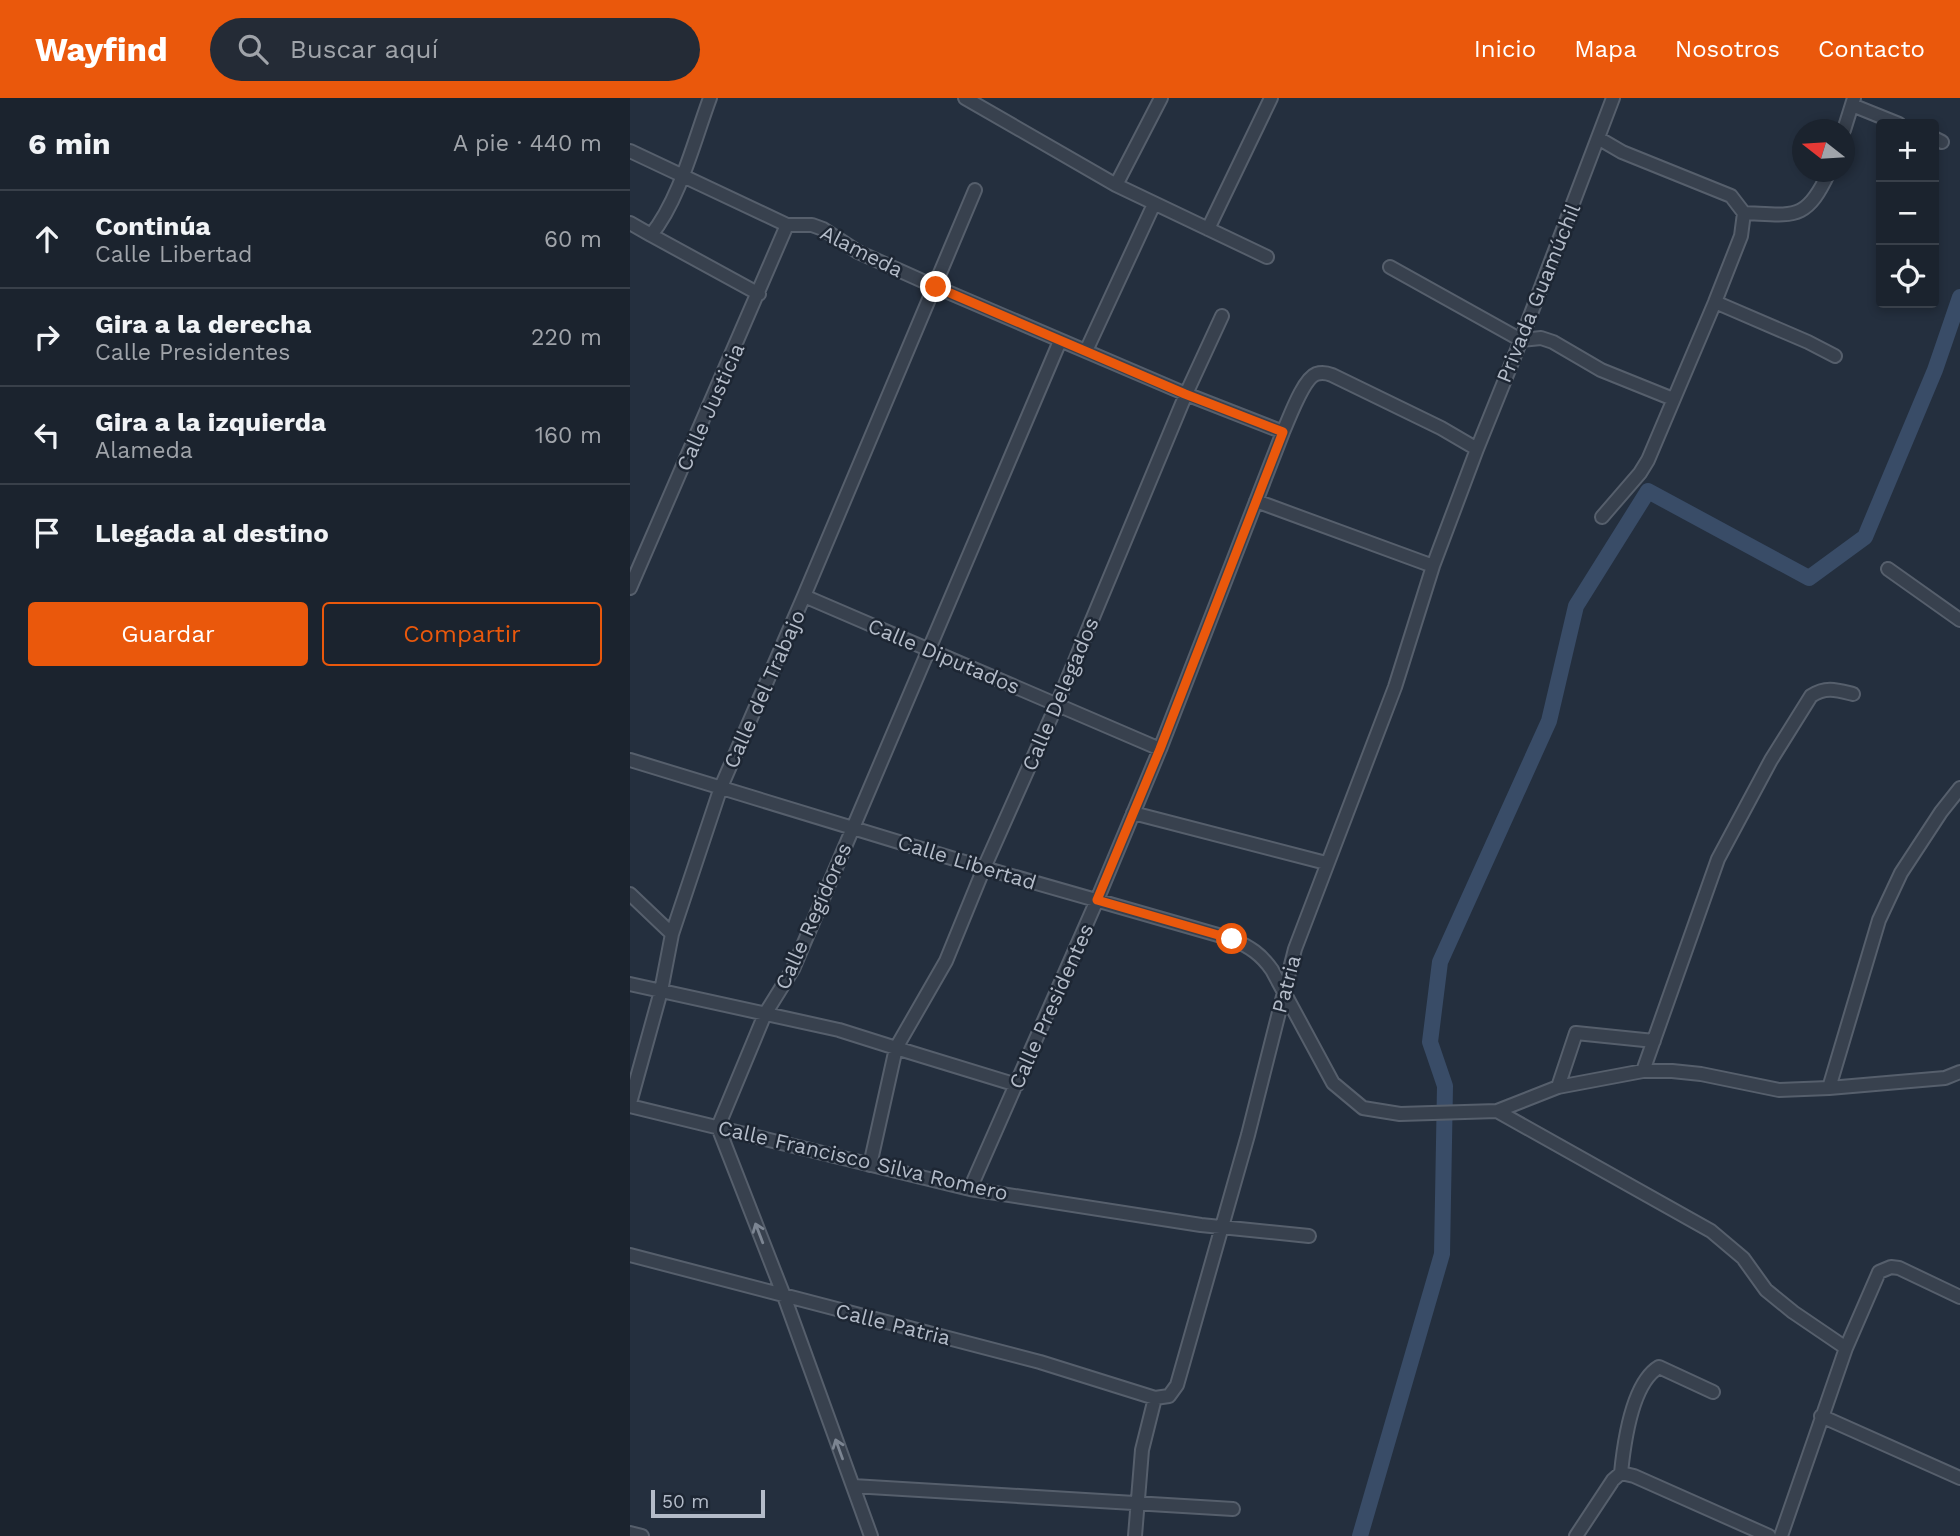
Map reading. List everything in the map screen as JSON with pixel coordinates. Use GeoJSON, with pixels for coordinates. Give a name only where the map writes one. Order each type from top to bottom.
{"type":"FeatureCollection","features":[{"type":"Feature","properties":{"kind":"street"},"geometry":{"type":"LineString","coordinates":[[651,235],[661,222],[682,174],[710,98]]}},
{"type":"Feature","properties":{"kind":"street"},"geometry":{"type":"LineString","coordinates":[[965,98],[1116,185],[1267,257]]}},
{"type":"Feature","properties":{"kind":"street"},"geometry":{"type":"LineString","coordinates":[[1116,185],[1161,98]]}},
{"type":"Feature","properties":{"kind":"street"},"geometry":{"type":"LineString","coordinates":[[1208,229],[1271,98]]}},
{"type":"Feature","properties":{"kind":"street","name":"Privada Guamúchil"},"geometry":{"type":"LineString","coordinates":[[1433,566],[1613,98]]}},
{"type":"Feature","properties":{"kind":"street"},"geometry":{"type":"LineString","coordinates":[[1848,119],[1853,102],[1889,119]]}},
{"type":"Feature","properties":{"kind":"street"},"geometry":{"type":"LineString","coordinates":[[1598,138],[1647,163],[1731,196],[1744,212],[1741,236],[1648,460],[1602,517]]}},
{"type":"Feature","properties":{"kind":"street","name":"Alameda"},"geometry":{"type":"LineString","coordinates":[[630,151],[787,225],[812,225],[823,229],[858,252],[936,287],[1185,394],[1283,432]]}},
{"type":"Feature","properties":{"kind":"street"},"geometry":{"type":"LineString","coordinates":[[1744,212],[1793,215],[1817,195],[1824,182]]}},
{"type":"Feature","properties":{"kind":"street","name":"Calle del Trabajo"},"geometry":{"type":"LineString","coordinates":[[630,1104],[661,991],[672,934],[721,787],[975,190]]}},
{"type":"Feature","properties":{"kind":"street"},"geometry":{"type":"LineString","coordinates":[[1086,352],[1154,204]]}},
{"type":"Feature","properties":{"kind":"street"},"geometry":{"type":"LineString","coordinates":[[630,223],[759,294]]}},
{"type":"Feature","properties":{"kind":"street","name":"Calle Justicia"},"geometry":{"type":"LineString","coordinates":[[630,588],[787,225]]}},
{"type":"Feature","properties":{"kind":"street"},"geometry":{"type":"LineString","coordinates":[[1390,267],[1521,340],[1534,337],[1553,342],[1601,370],[1673,399]]}},
{"type":"Feature","properties":{"kind":"street"},"geometry":{"type":"LineString","coordinates":[[1715,302],[1835,356]]}},
{"type":"Feature","properties":{"kind":"street","name":"Calle Delegados"},"geometry":{"type":"LineString","coordinates":[[870,1166],[896,1048],[946,961],[1057,704],[1185,394],[1222,316]]}},
{"type":"Feature","properties":{"kind":"street","name":"Calle Regidores"},"geometry":{"type":"LineString","coordinates":[[718,1127],[765,1014],[793,969],[1060,341]]}},
{"type":"Feature","properties":{"kind":"street","name":"Calle Presidentes"},"geometry":{"type":"LineString","coordinates":[[970,1189],[1097,900],[1160,749],[1283,432],[1306,384],[1316,374],[1324,373],[1441,428],[1477,449]]}},
{"type":"Feature","properties":{"kind":"street"},"geometry":{"type":"LineString","coordinates":[[1256,501],[1433,566]]}},
{"type":"Feature","properties":{"kind":"street","name":"Patria"},"geometry":{"type":"LineString","coordinates":[[1155,1398],[1170,1396],[1177,1385],[1296,949],[1326,863],[1395,687],[1433,566]]}},
{"type":"Feature","properties":{"kind":"street"},"geometry":{"type":"LineString","coordinates":[[1888,569],[1960,620]]}},
{"type":"Feature","properties":{"kind":"street","name":"Calle Diputados"},"geometry":{"type":"LineString","coordinates":[[804,596],[1160,749]]}},
{"type":"Feature","properties":{"kind":"street"},"geometry":{"type":"LineString","coordinates":[[1643,1072],[1718,859],[1771,760],[1811,695],[1822,689],[1853,694]]}},
{"type":"Feature","properties":{"kind":"street","name":"Calle Libertad"},"geometry":{"type":"LineString","coordinates":[[630,760],[984,868],[1232,939],[1251,947],[1263,958],[1333,1083],[1363,1108],[1411,1114],[1497,1111]]}},
{"type":"Feature","properties":{"kind":"street"},"geometry":{"type":"LineString","coordinates":[[1829,1088],[1880,920],[1900,873],[1960,788]]}},
{"type":"Feature","properties":{"kind":"street"},"geometry":{"type":"LineString","coordinates":[[1133,813],[1326,863]]}},
{"type":"Feature","properties":{"kind":"street"},"geometry":{"type":"LineString","coordinates":[[630,894],[672,934]]}},
{"type":"Feature","properties":{"kind":"street"},"geometry":{"type":"LineString","coordinates":[[630,984],[839,1030],[1017,1085]]}},
{"type":"Feature","properties":{"kind":"street"},"geometry":{"type":"LineString","coordinates":[[1558,1087],[1576,1033],[1654,1041]]}},
{"type":"Feature","properties":{"kind":"street"},"geometry":{"type":"LineString","coordinates":[[1497,1111],[1558,1087],[1643,1072],[1672,1070],[1779,1090],[1945,1078],[1960,1072]]}},
{"type":"Feature","properties":{"kind":"street","name":"Calle Francisco Silva Romero"},"geometry":{"type":"LineString","coordinates":[[630,1104],[970,1189],[1222,1227],[1309,1236]]}},
{"type":"Feature","properties":{"kind":"street"},"geometry":{"type":"LineString","coordinates":[[1497,1111],[1711,1231],[1743,1258],[1766,1290],[1846,1348]]}},
{"type":"Feature","properties":{"kind":"street"},"geometry":{"type":"LineString","coordinates":[[718,1127],[784,1296],[871,1536]]}},
{"type":"Feature","properties":{"kind":"street","name":"Calle Patria"},"geometry":{"type":"LineString","coordinates":[[630,1255],[1040,1362],[1155,1398]]}},
{"type":"Feature","properties":{"kind":"street"},"geometry":{"type":"LineString","coordinates":[[1781,1536],[1821,1416],[1875,1278],[1885,1268],[1899,1268],[1960,1297]]}},
{"type":"Feature","properties":{"kind":"street"},"geometry":{"type":"LineString","coordinates":[[1576,1536],[1613,1480],[1621,1473],[1624,1442],[1641,1388],[1651,1372],[1659,1367],[1713,1392]]}},
{"type":"Feature","properties":{"kind":"street"},"geometry":{"type":"LineString","coordinates":[[1135,1536],[1142,1450],[1155,1398]]}},
{"type":"Feature","properties":{"kind":"street"},"geometry":{"type":"LineString","coordinates":[[1821,1416],[1960,1478]]}},
{"type":"Feature","properties":{"kind":"street"},"geometry":{"type":"LineString","coordinates":[[1621,1473],[1634,1476],[1751,1532],[1769,1536]]}},
{"type":"Feature","properties":{"kind":"street"},"geometry":{"type":"LineString","coordinates":[[853,1486],[1233,1509]]}},
{"type":"Feature","properties":{"kind":"street"},"geometry":{"type":"LineString","coordinates":[[630,1533],[642,1536]]}},
{"type":"Feature","properties":{"kind":"waterway"},"geometry":{"type":"LineString","coordinates":[[1360,1536],[1442,1254],[1445,1086],[1430,1042],[1440,962],[1549,721],[1576,606],[1648,491],[1809,578],[1865,537],[1935,370],[1960,297]]}},
{"type":"Feature","properties":{"kind":"route"},"geometry":{"type":"LineString","coordinates":[[936,287],[1185,394],[1283,432],[1160,749],[1097,900],[1232,939]]}}]}
